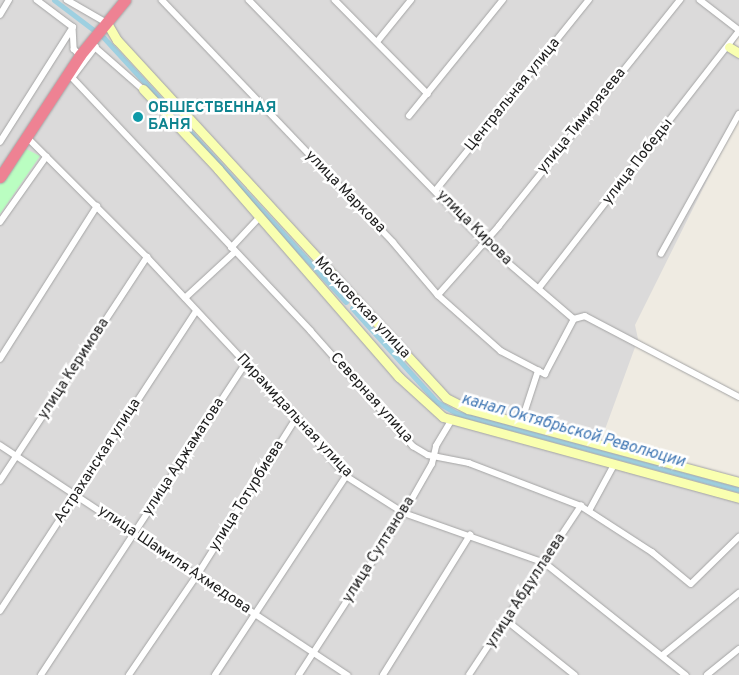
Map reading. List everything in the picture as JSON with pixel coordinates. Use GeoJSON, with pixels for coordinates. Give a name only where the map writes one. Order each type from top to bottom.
{"type":"FeatureCollection","features":[{"type":"Feature","properties":{"kind":"highway"},"geometry":{"type":"LineString","coordinates":[[103,25],[120,0]]}},
{"type":"Feature","properties":{"kind":"highway"},"geometry":{"type":"LineString","coordinates":[[0,177],[25,135],[79,54],[124,0]]}},
{"type":"Feature","properties":{"kind":"highway"},"geometry":{"type":"LineString","coordinates":[[0,170],[70,76],[79,54]]}},
{"type":"Feature","properties":{"kind":"main road","name":"Московская улица"},"geometry":{"type":"LineString","coordinates":[[103,25],[354,301],[446,398],[468,408],[739,482]]}},
{"type":"Feature","properties":{"kind":"main road"},"geometry":{"type":"LineString","coordinates":[[729,46],[739,52]]}},
{"type":"Feature","properties":{"kind":"main road","name":"Московская улица"},"geometry":{"type":"LineString","coordinates":[[142,89],[218,169],[399,378],[451,421],[739,498]]}},
{"type":"Feature","properties":{"kind":"main road"},"geometry":{"type":"LineString","coordinates":[[342,312],[354,301]]}},
{"type":"Feature","properties":{"kind":"street"},"geometry":{"type":"LineString","coordinates":[[0,15],[10,0]]}},
{"type":"Feature","properties":{"kind":"street"},"geometry":{"type":"LineString","coordinates":[[37,0],[73,27]]}},
{"type":"Feature","properties":{"kind":"street","name":"Московская улица"},"geometry":{"type":"LineString","coordinates":[[67,0],[103,25]]}},
{"type":"Feature","properties":{"kind":"street","name":"улица Маркова"},"geometry":{"type":"LineString","coordinates":[[162,0],[393,242],[438,295],[501,351],[538,371]]}},
{"type":"Feature","properties":{"kind":"street","name":"улица Кирова"},"geometry":{"type":"LineString","coordinates":[[249,0],[483,240],[574,318],[585,316],[739,397]]}},
{"type":"Feature","properties":{"kind":"street"},"geometry":{"type":"LineString","coordinates":[[336,0],[428,94]]}},
{"type":"Feature","properties":{"kind":"street"},"geometry":{"type":"LineString","coordinates":[[377,42],[411,0]]}},
{"type":"Feature","properties":{"kind":"street"},"geometry":{"type":"LineString","coordinates":[[409,116],[503,0]]}},
{"type":"Feature","properties":{"kind":"street","name":"Центральная улица"},"geometry":{"type":"LineString","coordinates":[[436,190],[589,0]]}},
{"type":"Feature","properties":{"kind":"street","name":"улица Тимирязева"},"geometry":{"type":"LineString","coordinates":[[438,295],[483,240],[499,226],[680,0]]}},
{"type":"Feature","properties":{"kind":"street"},"geometry":{"type":"LineString","coordinates":[[700,0],[738,32]]}},
{"type":"Feature","properties":{"kind":"street"},"geometry":{"type":"LineString","coordinates":[[73,27],[74,49],[79,54]]}},
{"type":"Feature","properties":{"kind":"street"},"geometry":{"type":"LineString","coordinates":[[0,142],[73,27]]}},
{"type":"Feature","properties":{"kind":"street","name":"улица Победы"},"geometry":{"type":"LineString","coordinates":[[539,288],[738,32]]}},
{"type":"Feature","properties":{"kind":"street","name":"Московская улица"},"geometry":{"type":"LineString","coordinates":[[70,76],[95,46],[142,89]]}},
{"type":"Feature","properties":{"kind":"street","name":"Северная улица"},"geometry":{"type":"LineString","coordinates":[[70,76],[413,446],[432,456],[469,463],[581,506],[652,552],[691,584],[739,537]]}},
{"type":"Feature","properties":{"kind":"street"},"geometry":{"type":"LineString","coordinates":[[661,254],[739,114]]}},
{"type":"Feature","properties":{"kind":"street","name":"Пирамидальная улица"},"geometry":{"type":"LineString","coordinates":[[25,135],[147,257],[245,365],[296,417],[346,476],[404,513],[545,563],[686,675]]}},
{"type":"Feature","properties":{"kind":"street"},"geometry":{"type":"LineString","coordinates":[[0,222],[46,157]]}},
{"type":"Feature","properties":{"kind":"street"},"geometry":{"type":"LineString","coordinates":[[0,359],[97,206]]}},
{"type":"Feature","properties":{"kind":"street"},"geometry":{"type":"LineString","coordinates":[[185,298],[233,250],[259,218]]}},
{"type":"Feature","properties":{"kind":"street","name":"улица Керимова"},"geometry":{"type":"LineString","coordinates":[[0,481],[147,257]]}},
{"type":"Feature","properties":{"kind":"street","name":"Астраханская улица"},"geometry":{"type":"LineString","coordinates":[[0,611],[196,311]]}},
{"type":"Feature","properties":{"kind":"street"},"geometry":{"type":"LineString","coordinates":[[521,423],[538,371],[545,374],[574,318]]}},
{"type":"Feature","properties":{"kind":"street","name":"улица Аджаматова"},"geometry":{"type":"LineString","coordinates":[[41,675],[245,365]]}},
{"type":"Feature","properties":{"kind":"street","name":"улица Тотурбиева"},"geometry":{"type":"LineString","coordinates":[[129,675],[198,574],[296,417]]}},
{"type":"Feature","properties":{"kind":"street","name":"улица Султанова"},"geometry":{"type":"LineString","coordinates":[[299,675],[404,513],[432,464],[432,456],[451,421]]}},
{"type":"Feature","properties":{"kind":"street","name":"улица Шамиля Ахмедова"},"geometry":{"type":"LineString","coordinates":[[0,445],[198,574],[348,675]]}},
{"type":"Feature","properties":{"kind":"street"},"geometry":{"type":"LineString","coordinates":[[589,511],[614,465]]}},
{"type":"Feature","properties":{"kind":"street"},"geometry":{"type":"LineString","coordinates":[[214,675],[346,476]]}},
{"type":"Feature","properties":{"kind":"street","name":"улица Абдуллаева"},"geometry":{"type":"LineString","coordinates":[[470,675],[581,506]]}},
{"type":"Feature","properties":{"kind":"street"},"geometry":{"type":"LineString","coordinates":[[383,675],[470,535]]}},
{"type":"Feature","properties":{"kind":"street"},"geometry":{"type":"LineString","coordinates":[[663,655],[739,593]]}},
{"type":"Feature","properties":{"kind":"street"},"geometry":{"type":"LineString","coordinates":[[506,620],[575,675]]}},
{"type":"Feature","properties":{"kind":"street"},"geometry":{"type":"LineString","coordinates":[[707,675],[739,648]]}},
{"type":"Feature","properties":{"kind":"shaded area"},"geometry":{"type":"Polygon","coordinates":[[[0,0],[739,0],[739,36],[734,44],[739,48],[739,116],[635,325],[638,339],[600,443],[739,485],[739,675],[0,675],[0,0]]]}},
{"type":"Feature","properties":{"kind":"green space"},"geometry":{"type":"Polygon","coordinates":[[[24,148],[40,156],[0,214],[0,185],[24,148]]]}},
{"type":"Feature","properties":{"kind":"waterway","name":"канал Октябрьской Революции"},"geometry":{"type":"LineString","coordinates":[[54,0],[104,38],[346,302]]}},
{"type":"Feature","properties":{"kind":"waterway","name":"канал Октябрьской Революции"},"geometry":{"type":"LineString","coordinates":[[352,308],[437,402],[456,413],[739,490]]}},
{"type":"Feature","properties":{"kind":"place","name":"ОБШЕСТВЕННАЯ БАНЯ"},"geometry":{"type":"Point","coordinates":[138,117]}}]}
